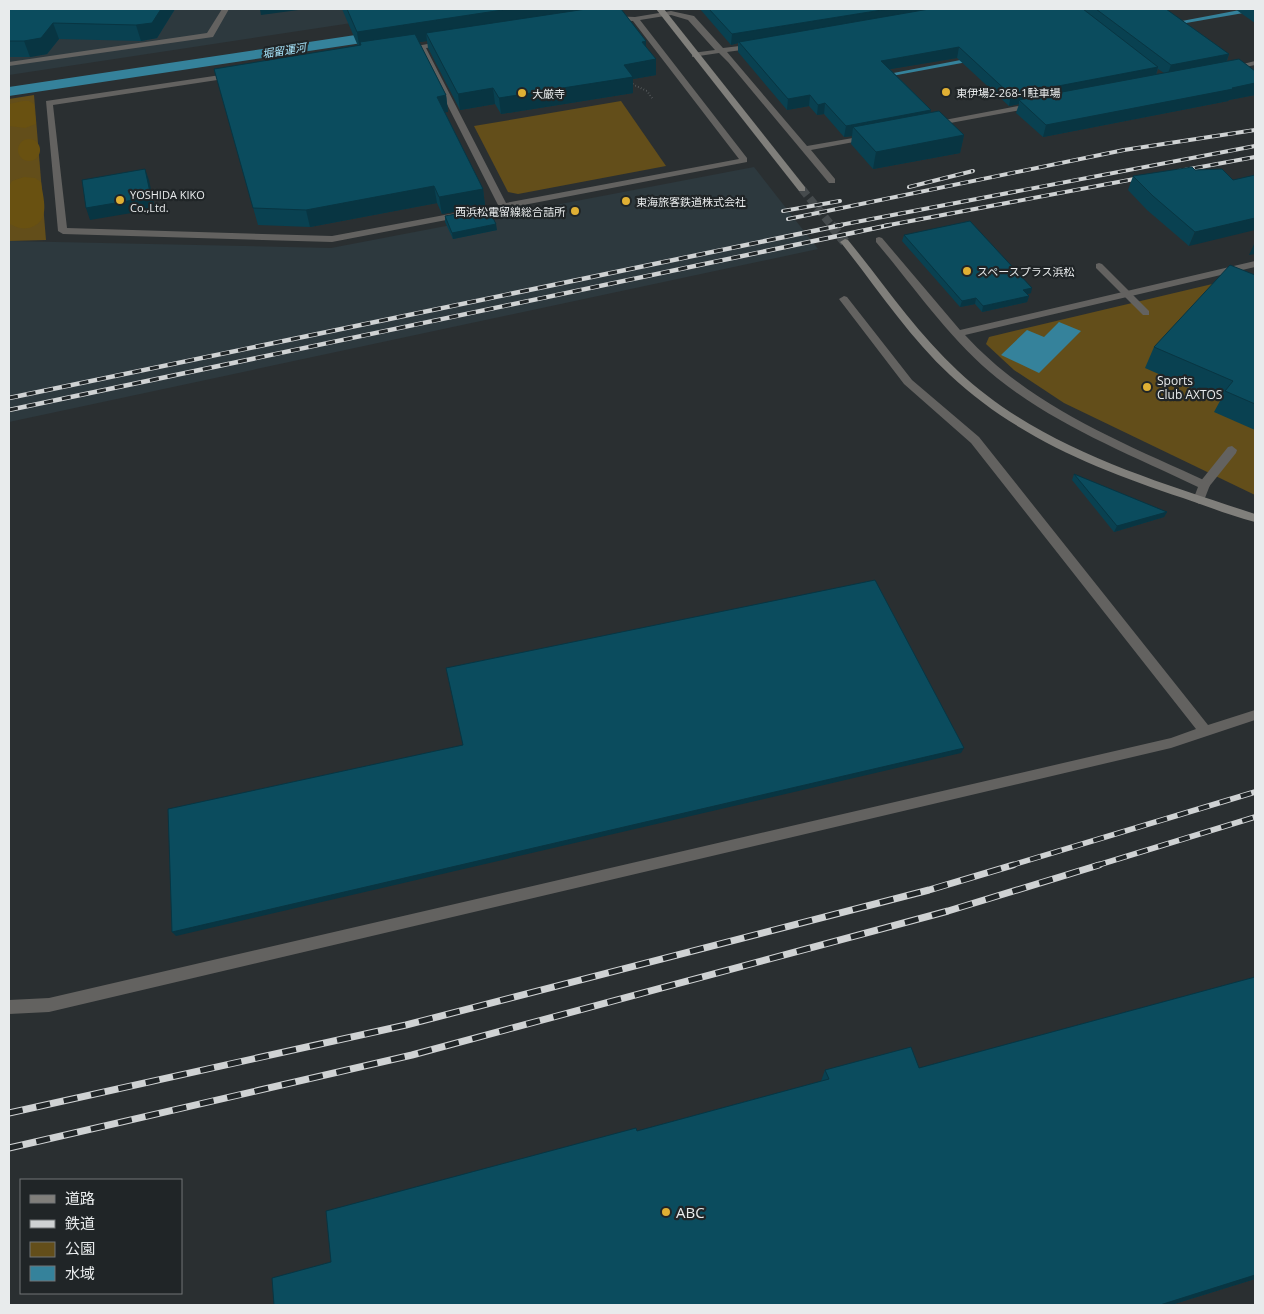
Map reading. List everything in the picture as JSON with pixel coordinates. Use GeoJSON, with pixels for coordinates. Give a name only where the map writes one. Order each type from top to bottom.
{"type":"FeatureCollection","features":[{"type":"Feature","properties":{"kind":"street"},"geometry":{"type":"LineString","coordinates":[[9,64],[210,35],[225,9]]}},
{"type":"Feature","properties":{"kind":"street"},"geometry":{"type":"LineString","coordinates":[[662,11],[695,56],[802,189]]}},
{"type":"Feature","properties":{"kind":"street"},"geometry":{"type":"LineString","coordinates":[[602,18],[635,18],[662,11],[692,18],[832,181]]}},
{"type":"Feature","properties":{"kind":"street"},"geometry":{"type":"LineString","coordinates":[[245,73],[49,103],[62,232],[332,238],[744,160],[635,18]]}},
{"type":"Feature","properties":{"kind":"street"},"geometry":{"type":"LineString","coordinates":[[392,51],[450,42]]}},
{"type":"Feature","properties":{"kind":"street"},"geometry":{"type":"LineString","coordinates":[[695,56],[757,45]]}},
{"type":"Feature","properties":{"kind":"street"},"geometry":{"type":"LineString","coordinates":[[421,46],[503,206]]}},
{"type":"Feature","properties":{"kind":"street"},"geometry":{"type":"LineString","coordinates":[[1219,70],[1255,63]]}},
{"type":"Feature","properties":{"kind":"street"},"geometry":{"type":"LineString","coordinates":[[928,125],[1048,102]]}},
{"type":"Feature","properties":{"kind":"street"},"geometry":{"type":"LineString","coordinates":[[805,149],[881,134]]}},
{"type":"Feature","properties":{"kind":"street"},"geometry":{"type":"LineString","coordinates":[[879,240],[958,334],[1001,376],[1041,404],[1095,433],[1204,485]]}},
{"type":"Feature","properties":{"kind":"street"},"geometry":{"type":"LineString","coordinates":[[846,242],[941,360],[989,403],[1030,429],[1076,454],[1128,476],[1255,518]]}},
{"type":"Feature","properties":{"kind":"street"},"geometry":{"type":"LineString","coordinates":[[958,334],[1255,264]]}},
{"type":"Feature","properties":{"kind":"street"},"geometry":{"type":"LineString","coordinates":[[1099,266],[1146,312]]}},
{"type":"Feature","properties":{"kind":"street"},"geometry":{"type":"LineString","coordinates":[[1234,269],[1246,279]]}},
{"type":"Feature","properties":{"kind":"street"},"geometry":{"type":"LineString","coordinates":[[844,299],[908,382],[975,440],[1205,731]]}},
{"type":"Feature","properties":{"kind":"street"},"geometry":{"type":"LineString","coordinates":[[1199,500],[1204,485],[1232,450]]}},
{"type":"Feature","properties":{"kind":"street"},"geometry":{"type":"LineString","coordinates":[[9,1007],[49,1005],[1170,743],[1255,715]]}},
{"type":"Feature","properties":{"kind":"path"},"geometry":{"type":"LineString","coordinates":[[630,83],[647,91],[652,98]]}},
{"type":"Feature","properties":{"kind":"shaded area"},"geometry":{"type":"Polygon","coordinates":[[[9,9],[444,9],[9,75],[9,9]]]}},
{"type":"Feature","properties":{"kind":"shaded area"},"geometry":{"type":"Polygon","coordinates":[[[29,101],[34,104],[36,124],[25,128],[9,126],[9,104],[29,101]]]}},
{"type":"Feature","properties":{"kind":"shaded area"},"geometry":{"type":"Polygon","coordinates":[[[29,139],[37,142],[40,150],[37,158],[29,161],[21,158],[18,150],[21,142],[29,139]]]}},
{"type":"Feature","properties":{"kind":"shaded area"},"geometry":{"type":"Polygon","coordinates":[[[754,167],[818,249],[9,422],[9,241],[331,248],[754,167]]]}},
{"type":"Feature","properties":{"kind":"shaded area"},"geometry":{"type":"Polygon","coordinates":[[[24,177],[35,178],[41,182],[44,201],[42,219],[38,224],[29,228],[10,224],[9,186],[12,181],[24,177]]]}},
{"type":"Feature","properties":{"kind":"green space"},"geometry":{"type":"Polygon","coordinates":[[[34,95],[46,240],[9,241],[9,99],[34,95]]]}},
{"type":"Feature","properties":{"kind":"green space"},"geometry":{"type":"Polygon","coordinates":[[[621,101],[666,166],[518,194],[508,192],[474,126],[621,101]]]}},
{"type":"Feature","properties":{"kind":"green space","name":"Sports Club AXTOS"},"geometry":{"type":"Polygon","coordinates":[[[1225,281],[1255,288],[1255,495],[1064,403],[1014,370],[986,344],[989,337],[1225,281]]]}},
{"type":"Feature","properties":{"kind":"water","name":"堀留運河"},"geometry":{"type":"Polygon","coordinates":[[[529,9],[589,9],[9,96],[9,87],[529,9]]]}},
{"type":"Feature","properties":{"kind":"water"},"geometry":{"type":"Polygon","coordinates":[[[1059,322],[1081,331],[1039,373],[1001,355],[1027,330],[1044,337],[1059,322]]]}},
{"type":"Feature","properties":{"kind":"building"},"geometry":{"type":"Polygon","coordinates":[[[9,9],[161,9],[152,23],[136,25],[53,23],[41,38],[9,41],[9,9]]]}},
{"type":"Feature","properties":{"kind":"building"},"geometry":{"type":"Polygon","coordinates":[[[347,9],[509,9],[357,32],[347,9]]]}},
{"type":"Feature","properties":{"kind":"building"},"geometry":{"type":"Polygon","coordinates":[[[586,9],[621,9],[646,41],[642,42],[656,59],[624,65],[633,77],[499,98],[493,88],[458,94],[426,33],[586,9]]]}},
{"type":"Feature","properties":{"kind":"building"},"geometry":{"type":"Polygon","coordinates":[[[709,9],[888,9],[732,34],[709,9]]]}},
{"type":"Feature","properties":{"kind":"building"},"geometry":{"type":"Polygon","coordinates":[[[929,9],[1083,9],[1158,67],[1011,95],[959,47],[881,61],[931,110],[846,126],[825,103],[818,105],[810,95],[788,99],[739,42],[929,9]]]}},
{"type":"Feature","properties":{"kind":"building"},"geometry":{"type":"Polygon","coordinates":[[[1096,9],[1166,9],[1229,54],[1171,65],[1096,9]]]}},
{"type":"Feature","properties":{"kind":"building"},"geometry":{"type":"Polygon","coordinates":[[[415,34],[446,95],[437,97],[483,189],[439,197],[434,186],[306,210],[253,208],[214,69],[361,45],[360,42],[415,34]]]}},
{"type":"Feature","properties":{"kind":"building"},"geometry":{"type":"Polygon","coordinates":[[[1239,59],[1255,71],[1255,83],[1233,89],[1046,125],[1019,100],[1239,59]]]}},
{"type":"Feature","properties":{"kind":"building"},"geometry":{"type":"Polygon","coordinates":[[[939,111],[964,135],[876,152],[853,127],[939,111]]]}},
{"type":"Feature","properties":{"kind":"building"},"geometry":{"type":"Polygon","coordinates":[[[1192,167],[1195,170],[1222,169],[1233,180],[1255,175],[1255,218],[1195,232],[1133,176],[1192,167]]]}},
{"type":"Feature","properties":{"kind":"building"},"geometry":{"type":"Polygon","coordinates":[[[145,169],[151,197],[86,208],[82,180],[145,169]]]}},
{"type":"Feature","properties":{"kind":"building"},"geometry":{"type":"Polygon","coordinates":[[[488,208],[496,224],[452,233],[445,216],[488,208]]]}},
{"type":"Feature","properties":{"kind":"building"},"geometry":{"type":"Polygon","coordinates":[[[970,221],[1032,288],[1023,290],[1029,296],[983,306],[976,298],[962,301],[904,235],[970,221]]]}},
{"type":"Feature","properties":{"kind":"building"},"geometry":{"type":"Polygon","coordinates":[[[1230,265],[1255,275],[1255,404],[1225,391],[1233,381],[1154,347],[1230,265]]]}},
{"type":"Feature","properties":{"kind":"building"},"geometry":{"type":"Polygon","coordinates":[[[1074,474],[1167,512],[1117,526],[1074,474]]]}},
{"type":"Feature","properties":{"kind":"building"},"geometry":{"type":"Polygon","coordinates":[[[875,580],[964,748],[172,932],[168,809],[463,745],[446,668],[875,580]]]}},
{"type":"Feature","properties":{"kind":"building"},"geometry":{"type":"Polygon","coordinates":[[[1255,977],[1255,1275],[1160,1305],[274,1305],[272,1278],[331,1262],[326,1211],[636,1128],[637,1131],[829,1079],[825,1070],[911,1047],[919,1068],[1255,977]]]}},
{"type":"Feature","properties":{"kind":"waterway"},"geometry":{"type":"LineString","coordinates":[[1169,24],[1255,9]]}},
{"type":"Feature","properties":{"kind":"waterway"},"geometry":{"type":"LineString","coordinates":[[881,76],[976,59]]}},
{"type":"Feature","properties":{"kind":"tunnel"},"geometry":{"type":"LineString","coordinates":[[802,189],[832,226]]}},
{"type":"Feature","properties":{"kind":"tunnel"},"geometry":{"type":"LineString","coordinates":[[831,225],[845,242]]}},
{"type":"Feature","properties":{"kind":"railway"},"geometry":{"type":"LineString","coordinates":[[788,219],[1124,150],[1255,130]]}},
{"type":"Feature","properties":{"kind":"railway"},"geometry":{"type":"LineString","coordinates":[[835,226],[1255,146]]}},
{"type":"Feature","properties":{"kind":"railway"},"geometry":{"type":"LineString","coordinates":[[1179,171],[1255,157]]}},
{"type":"Feature","properties":{"kind":"railway"},"geometry":{"type":"LineString","coordinates":[[909,187],[973,171]]}},
{"type":"Feature","properties":{"kind":"railway"},"geometry":{"type":"LineString","coordinates":[[884,226],[1145,177]]}},
{"type":"Feature","properties":{"kind":"railway"},"geometry":{"type":"LineString","coordinates":[[783,211],[840,201]]}},
{"type":"Feature","properties":{"kind":"railway"},"geometry":{"type":"LineString","coordinates":[[9,398],[842,225]]}},
{"type":"Feature","properties":{"kind":"railway"},"geometry":{"type":"LineString","coordinates":[[9,410],[890,225]]}},
{"type":"Feature","properties":{"kind":"railway"},"geometry":{"type":"LineString","coordinates":[[1009,866],[1255,792]]}},
{"type":"Feature","properties":{"kind":"railway"},"geometry":{"type":"LineString","coordinates":[[1095,866],[1255,817]]}},
{"type":"Feature","properties":{"kind":"railway"},"geometry":{"type":"LineString","coordinates":[[9,1113],[406,1025],[929,890],[1013,865]]}},
{"type":"Feature","properties":{"kind":"railway"},"geometry":{"type":"LineString","coordinates":[[9,1148],[412,1055],[948,911],[1099,865]]}},
{"type":"Feature","properties":{"kind":"place","name":"東伊場2-268-1駐車場"},"geometry":{"type":"Point","coordinates":[946,92]}},
{"type":"Feature","properties":{"kind":"place","name":"大厳寺"},"geometry":{"type":"Point","coordinates":[522,93]}},
{"type":"Feature","properties":{"kind":"place","name":"YOSHIDA KIKO Co.,Ltd."},"geometry":{"type":"Point","coordinates":[120,200]}},
{"type":"Feature","properties":{"kind":"place","name":"東海旅客鉄道株式会社"},"geometry":{"type":"Point","coordinates":[626,201]}},
{"type":"Feature","properties":{"kind":"place","name":"西浜松電留線総合詰所"},"geometry":{"type":"Point","coordinates":[575,211]}},
{"type":"Feature","properties":{"kind":"place","name":"スペースプラス浜松"},"geometry":{"type":"Point","coordinates":[967,271]}},
{"type":"Feature","properties":{"kind":"place","name":"Sports Club AXTOS"},"geometry":{"type":"Point","coordinates":[1147,387]}},
{"type":"Feature","properties":{"kind":"place","name":"ABC"},"geometry":{"type":"Point","coordinates":[666,1212]}}]}
